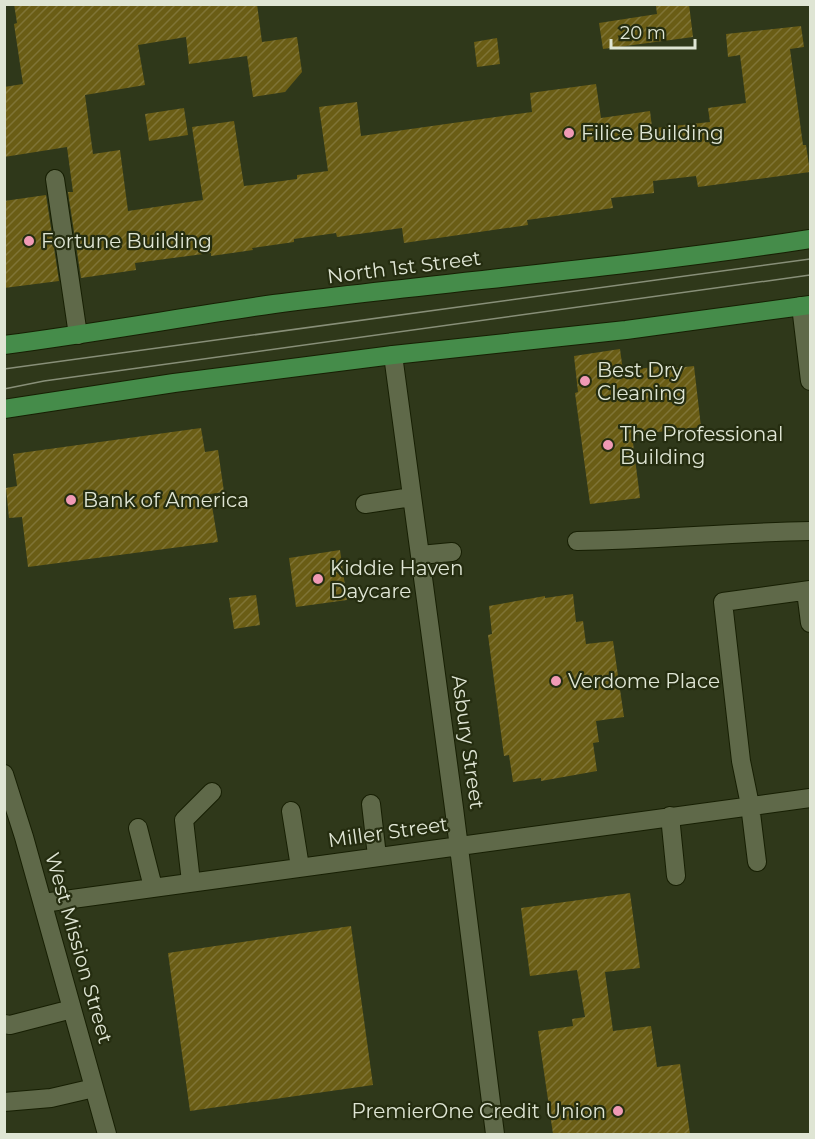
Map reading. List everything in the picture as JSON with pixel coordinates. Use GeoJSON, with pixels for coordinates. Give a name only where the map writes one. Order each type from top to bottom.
{"type":"FeatureCollection","features":[{"type":"Feature","properties":{"kind":"main road","name":"North 1st Street"},"geometry":{"type":"LineString","coordinates":[[4,345],[78,336],[273,304],[632,263],[810,239]]}},
{"type":"Feature","properties":{"kind":"main road"},"geometry":{"type":"LineString","coordinates":[[4,409],[393,355],[626,330],[806,305]]}},
{"type":"Feature","properties":{"kind":"street"},"geometry":{"type":"LineString","coordinates":[[55,179],[78,336]]}},
{"type":"Feature","properties":{"kind":"street"},"geometry":{"type":"LineString","coordinates":[[806,305],[810,381]]}},
{"type":"Feature","properties":{"kind":"street","name":"Asbury Street"},"geometry":{"type":"LineString","coordinates":[[393,355],[459,845],[495,1134]]}},
{"type":"Feature","properties":{"kind":"street"},"geometry":{"type":"LineString","coordinates":[[365,504],[412,497]]}},
{"type":"Feature","properties":{"kind":"street"},"geometry":{"type":"LineString","coordinates":[[577,541],[643,540],[752,532],[810,531]]}},
{"type":"Feature","properties":{"kind":"street"},"geometry":{"type":"LineString","coordinates":[[420,555],[452,552]]}},
{"type":"Feature","properties":{"kind":"street"},"geometry":{"type":"LineString","coordinates":[[757,862],[750,806],[741,761],[723,602],[808,590],[810,623]]}},
{"type":"Feature","properties":{"kind":"street","name":"West Mission Street"},"geometry":{"type":"LineString","coordinates":[[4,774],[43,903],[107,1134]]}},
{"type":"Feature","properties":{"kind":"street"},"geometry":{"type":"LineString","coordinates":[[191,882],[184,820],[212,792]]}},
{"type":"Feature","properties":{"kind":"street","name":"Miller Street"},"geometry":{"type":"LineString","coordinates":[[43,903],[810,798]]}},
{"type":"Feature","properties":{"kind":"street"},"geometry":{"type":"LineString","coordinates":[[371,804],[377,856]]}},
{"type":"Feature","properties":{"kind":"street"},"geometry":{"type":"LineString","coordinates":[[291,811],[300,867]]}},
{"type":"Feature","properties":{"kind":"street"},"geometry":{"type":"LineString","coordinates":[[670,816],[676,876]]}},
{"type":"Feature","properties":{"kind":"street"},"geometry":{"type":"LineString","coordinates":[[138,828],[153,887]]}},
{"type":"Feature","properties":{"kind":"street"},"geometry":{"type":"LineString","coordinates":[[4,1024],[10,1025],[72,1009]]}},
{"type":"Feature","properties":{"kind":"street"},"geometry":{"type":"LineString","coordinates":[[4,1102],[51,1098],[94,1088]]}},
{"type":"Feature","properties":{"kind":"building"},"geometry":{"type":"Polygon","coordinates":[[[14,4],[257,4],[262,42],[297,37],[302,72],[285,92],[253,97],[247,56],[189,64],[186,37],[138,45],[145,85],[85,95],[93,154],[120,150],[128,211],[203,200],[192,127],[234,121],[244,186],[297,179],[297,175],[328,171],[319,107],[357,102],[361,136],[532,112],[530,93],[596,84],[601,118],[650,111],[652,127],[655,128],[710,122],[708,108],[746,103],[740,55],[728,57],[726,34],[801,26],[804,47],[790,49],[803,145],[806,145],[810,172],[698,187],[696,176],[653,181],[654,193],[611,198],[613,208],[527,220],[528,225],[404,243],[402,228],[337,237],[336,233],[294,239],[294,242],[252,248],[253,250],[135,263],[136,270],[81,278],[68,192],[73,192],[67,147],[4,157],[4,87],[23,84],[14,24],[17,23],[14,4]]]}},
{"type":"Feature","properties":{"kind":"building"},"geometry":{"type":"Polygon","coordinates":[[[689,4],[693,37],[603,49],[599,23],[657,14],[656,6],[689,4]]]}},
{"type":"Feature","properties":{"kind":"building"},"geometry":{"type":"Polygon","coordinates":[[[497,38],[500,64],[477,67],[474,42],[497,38]]]}},
{"type":"Feature","properties":{"kind":"building"},"geometry":{"type":"Polygon","coordinates":[[[184,108],[188,135],[149,141],[145,114],[184,108]]]}},
{"type":"Feature","properties":{"kind":"building","name":"Fortune Building"},"geometry":{"type":"Polygon","coordinates":[[[46,195],[59,281],[4,288],[4,201],[46,195]]]}},
{"type":"Feature","properties":{"kind":"building","name":"The Professional Building"},"geometry":{"type":"Polygon","coordinates":[[[620,349],[623,371],[668,365],[668,369],[694,366],[701,427],[632,435],[640,498],[590,504],[575,393],[578,392],[574,356],[620,349]]]}},
{"type":"Feature","properties":{"kind":"building"},"geometry":{"type":"Polygon","coordinates":[[[201,428],[205,452],[218,450],[224,492],[210,494],[218,542],[28,567],[22,517],[9,518],[6,488],[17,486],[13,454],[201,428]]]}},
{"type":"Feature","properties":{"kind":"building","name":"Kiddie Haven Daycare"},"geometry":{"type":"Polygon","coordinates":[[[340,550],[347,600],[296,607],[289,558],[340,550]]]}},
{"type":"Feature","properties":{"kind":"building","name":"Verdome Place"},"geometry":{"type":"Polygon","coordinates":[[[573,594],[576,622],[583,621],[586,644],[613,641],[624,717],[596,721],[599,742],[593,743],[597,771],[541,781],[541,778],[513,782],[509,755],[504,756],[488,635],[492,634],[489,606],[545,596],[545,598],[573,594]]]}},
{"type":"Feature","properties":{"kind":"building"},"geometry":{"type":"Polygon","coordinates":[[[256,595],[260,625],[234,629],[229,598],[256,595]]]}},
{"type":"Feature","properties":{"kind":"building"},"geometry":{"type":"Polygon","coordinates":[[[630,893],[640,968],[605,972],[613,1031],[651,1026],[657,1067],[680,1064],[690,1134],[553,1134],[538,1031],[573,1026],[572,1019],[585,1017],[577,970],[530,976],[521,908],[630,893]]]}},
{"type":"Feature","properties":{"kind":"building"},"geometry":{"type":"Polygon","coordinates":[[[351,926],[373,1085],[190,1111],[168,953],[351,926]]]}},
{"type":"Feature","properties":{"kind":"tram line"},"geometry":{"type":"LineString","coordinates":[[4,369],[810,259]]}},
{"type":"Feature","properties":{"kind":"tram line"},"geometry":{"type":"LineString","coordinates":[[4,389],[44,381],[810,275]]}},
{"type":"Feature","properties":{"kind":"place","name":"Filice Building"},"geometry":{"type":"Point","coordinates":[569,133]}},
{"type":"Feature","properties":{"kind":"place","name":"Fortune Building"},"geometry":{"type":"Point","coordinates":[29,241]}},
{"type":"Feature","properties":{"kind":"place","name":"Best Dry Cleaning"},"geometry":{"type":"Point","coordinates":[585,381]}},
{"type":"Feature","properties":{"kind":"place","name":"The Professional Building"},"geometry":{"type":"Point","coordinates":[608,445]}},
{"type":"Feature","properties":{"kind":"place","name":"Bank of America"},"geometry":{"type":"Point","coordinates":[71,500]}},
{"type":"Feature","properties":{"kind":"place","name":"Kiddie Haven Daycare"},"geometry":{"type":"Point","coordinates":[318,579]}},
{"type":"Feature","properties":{"kind":"place","name":"Verdome Place"},"geometry":{"type":"Point","coordinates":[556,681]}},
{"type":"Feature","properties":{"kind":"place","name":"PremierOne Credit Union"},"geometry":{"type":"Point","coordinates":[618,1111]}}]}
